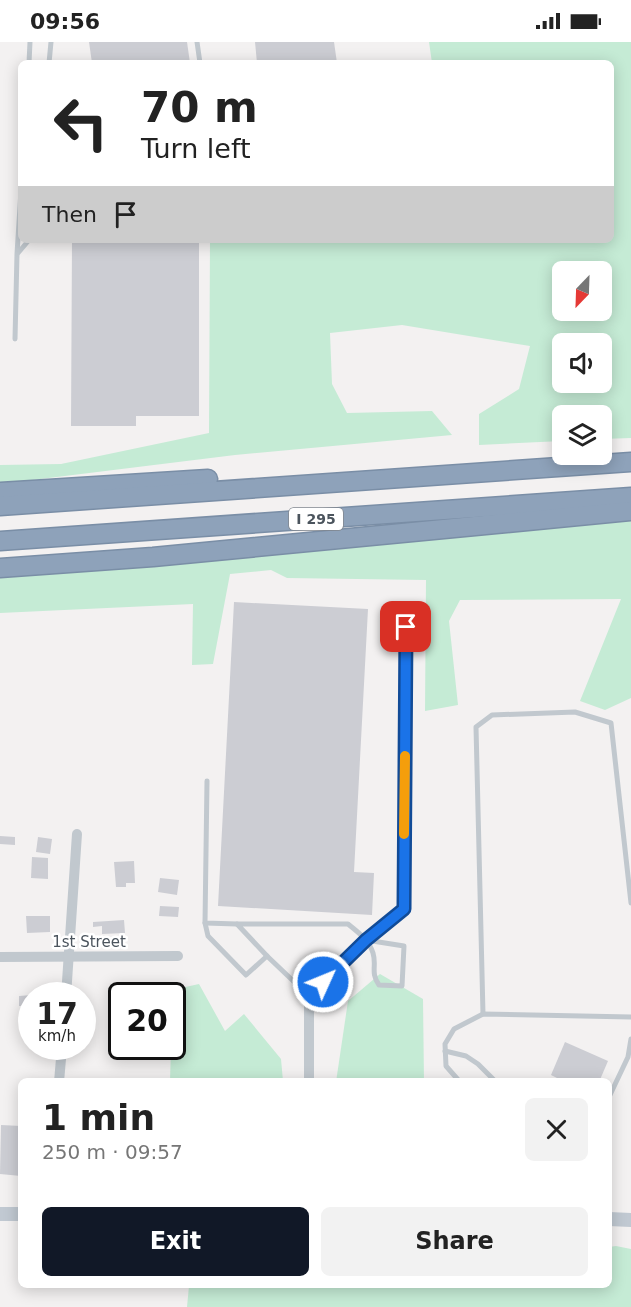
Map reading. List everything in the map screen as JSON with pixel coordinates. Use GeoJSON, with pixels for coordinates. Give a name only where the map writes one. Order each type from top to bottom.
{"type":"FeatureCollection","features":[{"type":"Feature","properties":{"kind":"highway","name":"I 295"},"geometry":{"type":"LineString","coordinates":[[0,506],[631,462]]}},
{"type":"Feature","properties":{"kind":"highway"},"geometry":{"type":"LineString","coordinates":[[0,492],[314,472],[377,480]]}},
{"type":"Feature","properties":{"kind":"highway","name":"I 295"},"geometry":{"type":"LineString","coordinates":[[0,541],[631,496]]}},
{"type":"Feature","properties":{"kind":"highway"},"geometry":{"type":"LineString","coordinates":[[0,568],[153,557],[631,511]]}},
{"type":"Feature","properties":{"kind":"highway"},"geometry":{"type":"LineString","coordinates":[[0,552],[123,543],[154,530]]}},
{"type":"Feature","properties":{"kind":"main road"},"geometry":{"type":"LineString","coordinates":[[0,1214],[18,1214]]}},
{"type":"Feature","properties":{"kind":"main road"},"geometry":{"type":"LineString","coordinates":[[612,1219],[631,1220]]}},
{"type":"Feature","properties":{"kind":"street"},"geometry":{"type":"LineString","coordinates":[[67,982],[77,834]]}},
{"type":"Feature","properties":{"kind":"street","name":"1st Street"},"geometry":{"type":"LineString","coordinates":[[0,957],[178,956]]}},
{"type":"Feature","properties":{"kind":"street"},"geometry":{"type":"LineString","coordinates":[[309,996],[309,1078]]}},
{"type":"Feature","properties":{"kind":"street"},"geometry":{"type":"LineString","coordinates":[[59,1078],[61,1060]]}},
{"type":"Feature","properties":{"kind":"lane"},"geometry":{"type":"LineString","coordinates":[[29,60],[30,42]]}},
{"type":"Feature","properties":{"kind":"lane"},"geometry":{"type":"LineString","coordinates":[[49,60],[51,42]]}},
{"type":"Feature","properties":{"kind":"lane"},"geometry":{"type":"LineString","coordinates":[[197,42],[200,60]]}},
{"type":"Feature","properties":{"kind":"lane"},"geometry":{"type":"LineString","coordinates":[[15,339],[18,238]]}},
{"type":"Feature","properties":{"kind":"lane"},"geometry":{"type":"LineString","coordinates":[[17,254],[26,243]]}},
{"type":"Feature","properties":{"kind":"lane"},"geometry":{"type":"LineString","coordinates":[[237,924],[309,996],[366,940],[404,909],[406,627]]}},
{"type":"Feature","properties":{"kind":"lane"},"geometry":{"type":"LineString","coordinates":[[483,1014],[476,727],[492,715],[575,712],[612,723],[631,903]]}},
{"type":"Feature","properties":{"kind":"lane"},"geometry":{"type":"LineString","coordinates":[[207,781],[205,923],[208,936],[246,975],[267,956]]}},
{"type":"Feature","properties":{"kind":"lane"},"geometry":{"type":"LineString","coordinates":[[205,923],[348,924],[366,940],[373,954],[374,978],[379,985],[402,986],[404,946],[366,940]]}},
{"type":"Feature","properties":{"kind":"lane"},"geometry":{"type":"LineString","coordinates":[[456,1078],[446,1066],[445,1044],[454,1029],[483,1014],[631,1017]]}},
{"type":"Feature","properties":{"kind":"lane"},"geometry":{"type":"LineString","coordinates":[[612,1091],[628,1057],[631,1039]]}},
{"type":"Feature","properties":{"kind":"lane"},"geometry":{"type":"LineString","coordinates":[[446,1051],[466,1056],[492,1078]]}},
{"type":"Feature","properties":{"kind":"green space"},"geometry":{"type":"Polygon","coordinates":[[[429,42],[631,42],[631,438],[612,439],[612,405],[552,405],[552,441],[479,445],[479,414],[519,389],[530,346],[402,325],[330,333],[332,384],[347,413],[432,411],[452,435],[235,455],[0,484],[0,465],[61,464],[209,433],[210,243],[614,243],[614,60],[432,60],[429,42]]]}},
{"type":"Feature","properties":{"kind":"green space"},"geometry":{"type":"Polygon","coordinates":[[[631,521],[631,698],[605,710],[580,701],[621,599],[460,600],[449,621],[458,705],[425,711],[426,580],[287,578],[271,570],[230,574],[213,664],[192,665],[193,604],[0,613],[0,577],[631,521]]]}},
{"type":"Feature","properties":{"kind":"green space"},"geometry":{"type":"Polygon","coordinates":[[[380,974],[423,999],[424,1078],[337,1078],[348,1001],[380,974]]]}},
{"type":"Feature","properties":{"kind":"green space"},"geometry":{"type":"Polygon","coordinates":[[[199,984],[225,1031],[244,1014],[281,1059],[283,1078],[170,1078],[171,1060],[186,1060],[186,987],[199,984]]]}},
{"type":"Feature","properties":{"kind":"green space"},"geometry":{"type":"Polygon","coordinates":[[[612,1247],[631,1249],[631,1307],[187,1307],[189,1288],[612,1288],[612,1247]]]}},
{"type":"Feature","properties":{"kind":"building"},"geometry":{"type":"Polygon","coordinates":[[[89,42],[187,42],[190,60],[92,60],[89,42]]]}},
{"type":"Feature","properties":{"kind":"building"},"geometry":{"type":"Polygon","coordinates":[[[255,42],[334,42],[337,60],[257,60],[255,42]]]}},
{"type":"Feature","properties":{"kind":"building"},"geometry":{"type":"Polygon","coordinates":[[[72,243],[199,243],[199,416],[136,416],[136,426],[71,426],[72,243]]]}},
{"type":"Feature","properties":{"kind":"building"},"geometry":{"type":"Polygon","coordinates":[[[234,602],[368,609],[354,872],[374,873],[372,915],[218,906],[234,602]]]}},
{"type":"Feature","properties":{"kind":"building"},"geometry":{"type":"Polygon","coordinates":[[[0,836],[15,837],[15,845],[0,844],[0,836]]]}},
{"type":"Feature","properties":{"kind":"building"},"geometry":{"type":"Polygon","coordinates":[[[38,837],[52,839],[50,854],[36,852],[38,837]]]}},
{"type":"Feature","properties":{"kind":"building"},"geometry":{"type":"Polygon","coordinates":[[[32,857],[48,858],[48,879],[31,878],[32,857]]]}},
{"type":"Feature","properties":{"kind":"building"},"geometry":{"type":"Polygon","coordinates":[[[134,861],[135,883],[126,883],[126,887],[116,887],[114,862],[134,861]]]}},
{"type":"Feature","properties":{"kind":"building"},"geometry":{"type":"Polygon","coordinates":[[[160,878],[179,880],[177,895],[158,892],[160,878]]]}},
{"type":"Feature","properties":{"kind":"building"},"geometry":{"type":"Polygon","coordinates":[[[160,906],[179,907],[178,917],[159,916],[160,906]]]}},
{"type":"Feature","properties":{"kind":"building"},"geometry":{"type":"Polygon","coordinates":[[[26,916],[50,916],[50,932],[27,933],[26,916]]]}},
{"type":"Feature","properties":{"kind":"building"},"geometry":{"type":"Polygon","coordinates":[[[124,920],[125,933],[102,934],[102,926],[93,927],[93,922],[124,920]]]}},
{"type":"Feature","properties":{"kind":"building"},"geometry":{"type":"Polygon","coordinates":[[[565,1042],[608,1061],[601,1078],[557,1078],[551,1075],[565,1042]]]}},
{"type":"Feature","properties":{"kind":"building"},"geometry":{"type":"Polygon","coordinates":[[[1,1125],[18,1126],[18,1176],[0,1174],[1,1125]]]}},
{"type":"Feature","properties":{"kind":"slow traffic"},"geometry":{"type":"LineString","coordinates":[[404,834],[405,756]]}},
{"type":"Feature","properties":{"kind":"route"},"geometry":{"type":"LineString","coordinates":[[323,982],[366,940],[404,909],[406,627]]}}]}
